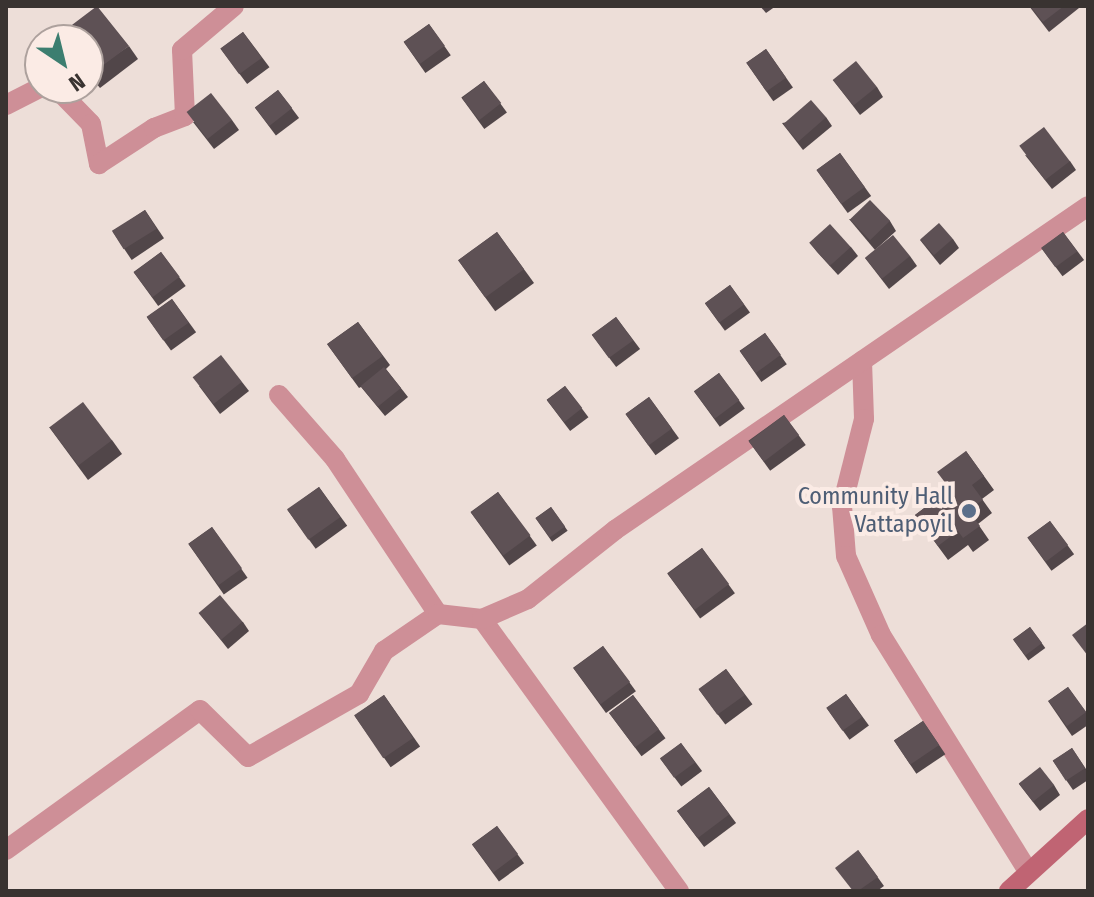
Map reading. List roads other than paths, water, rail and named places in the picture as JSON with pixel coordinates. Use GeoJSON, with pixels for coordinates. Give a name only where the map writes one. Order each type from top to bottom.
{"type":"FeatureCollection","features":[{"type":"Feature","properties":{"kind":"main road"},"geometry":{"type":"LineString","coordinates":[[1009,891],[1088,819]]}},
{"type":"Feature","properties":{"kind":"street"},"geometry":{"type":"LineString","coordinates":[[72,104],[91,124],[99,164],[154,128],[185,116],[182,50],[234,6]]}},
{"type":"Feature","properties":{"kind":"street"},"geometry":{"type":"LineString","coordinates":[[6,105],[24,96]]}},
{"type":"Feature","properties":{"kind":"street"},"geometry":{"type":"LineString","coordinates":[[6,850],[200,710],[248,757],[359,694],[384,651],[438,614],[482,619],[528,599],[615,530],[1088,206]]}},
{"type":"Feature","properties":{"kind":"street"},"geometry":{"type":"LineString","coordinates":[[862,361],[864,419],[842,506],[846,556],[881,635],[1028,871]]}},
{"type":"Feature","properties":{"kind":"street"},"geometry":{"type":"LineString","coordinates":[[279,395],[335,459],[438,614]]}},
{"type":"Feature","properties":{"kind":"street"},"geometry":{"type":"LineString","coordinates":[[482,619],[679,891]]}},
{"type":"Feature","properties":{"kind":"place","name":"Community Hall Vattapoyil"},"geometry":{"type":"Point","coordinates":[969,511]}}]}
